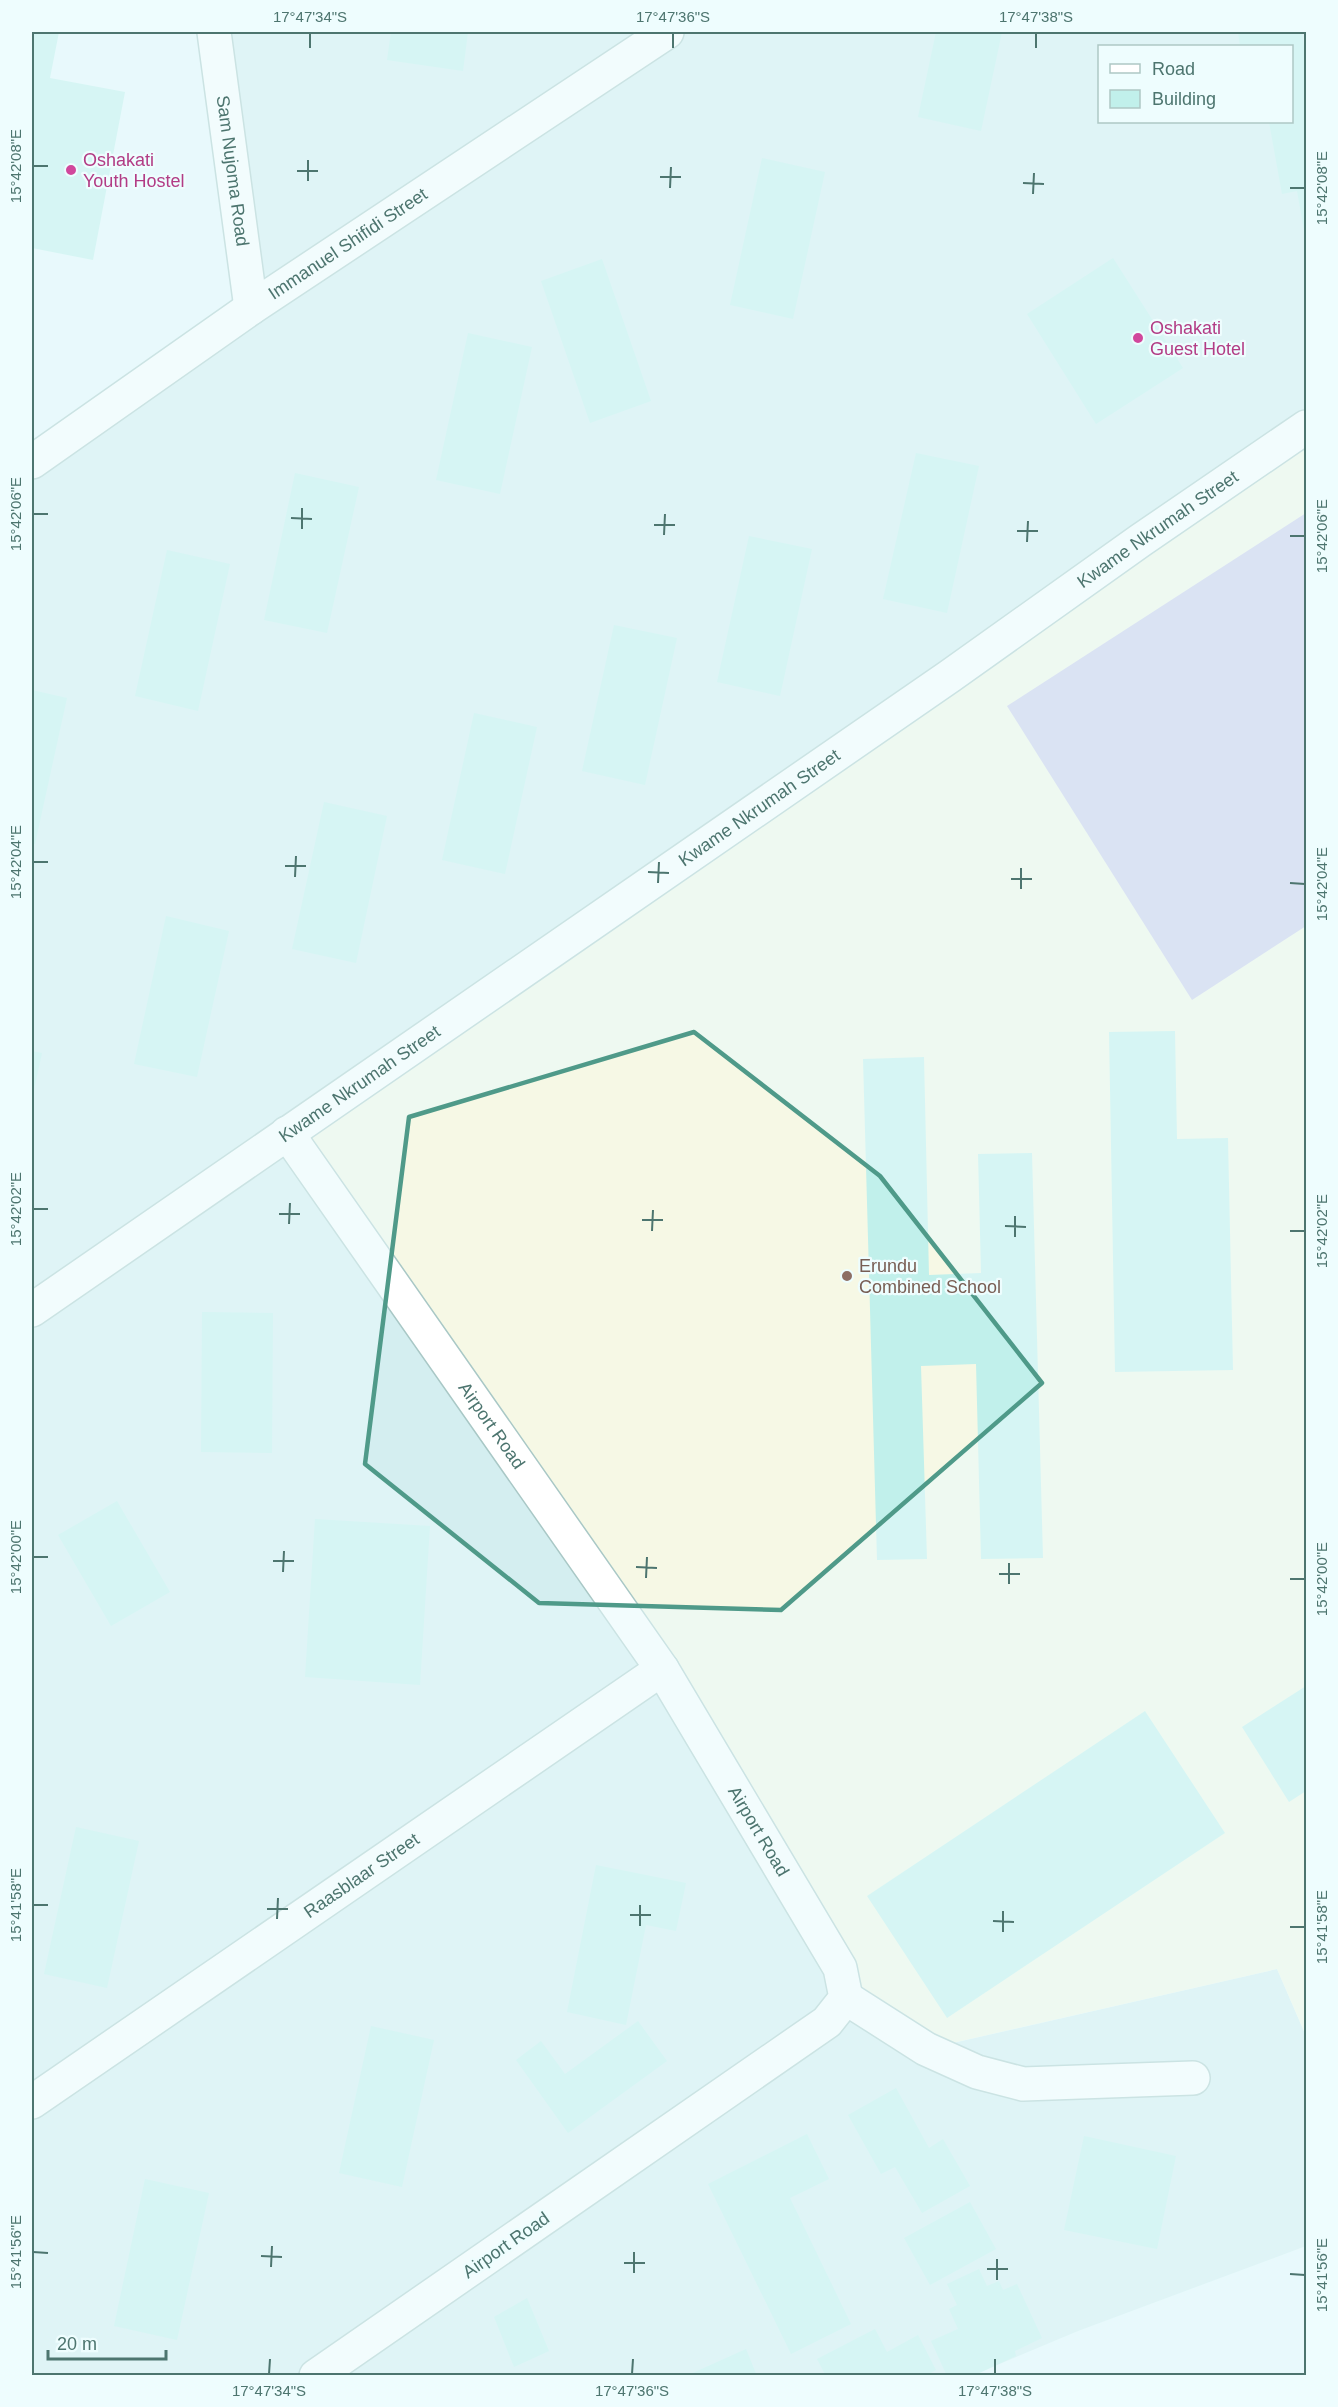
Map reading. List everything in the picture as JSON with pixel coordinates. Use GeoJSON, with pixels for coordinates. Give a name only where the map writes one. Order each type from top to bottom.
{"type":"FeatureCollection","features":[{"type":"Feature","properties":{"kind":"street","name":"Sam Nujoma Road"},"geometry":{"type":"LineString","coordinates":[[214,32],[251,308]]}},
{"type":"Feature","properties":{"kind":"street","name":"Immanuel Shifidi Street"},"geometry":{"type":"LineString","coordinates":[[32,462],[251,308],[667,32]]}},
{"type":"Feature","properties":{"kind":"street","name":"Kwame Nkrumah Street"},"geometry":{"type":"LineString","coordinates":[[32,1310],[1306,427]]}},
{"type":"Feature","properties":{"kind":"street","name":"Airport Road"},"geometry":{"type":"LineString","coordinates":[[287,1133],[662,1669],[840,1968],[846,1998],[827,2022],[316,2376]]}},
{"type":"Feature","properties":{"kind":"street","name":"Raasblaar Street"},"geometry":{"type":"LineString","coordinates":[[32,2102],[662,1669]]}},
{"type":"Feature","properties":{"kind":"street"},"geometry":{"type":"LineString","coordinates":[[846,1998],[926,2049],[977,2072],[1023,2084],[1193,2078]]}},
{"type":"Feature","properties":{"kind":"highlighted area"},"geometry":{"type":"Polygon","coordinates":[[[694,1032],[880,1176],[1042,1383],[781,1610],[539,1603],[365,1464],[409,1117],[694,1032]]]}},
{"type":"Feature","properties":{"kind":"shaded area"},"geometry":{"type":"Polygon","coordinates":[[[214,32],[1306,32],[1306,427],[927,2049],[1277,1969],[1306,2036],[1306,2246],[1078,2331],[973,2375],[32,2375],[32,462],[251,308],[214,32]]]}},
{"type":"Feature","properties":{"kind":"shaded area","name":"Erundu Combined School"},"geometry":{"type":"Polygon","coordinates":[[[1306,431],[1306,2036],[1277,1969],[926,2049],[846,1998],[840,1968],[287,1133],[1306,431]]]}},
{"type":"Feature","properties":{"kind":"shaded area"},"geometry":{"type":"Polygon","coordinates":[[[1306,513],[1306,926],[1192,1000],[1007,706],[1306,513]]]}},
{"type":"Feature","properties":{"kind":"building","name":"Oshakati Youth Hostel"},"geometry":{"type":"Polygon","coordinates":[[[32,32],[59,32],[50,78],[125,92],[93,260],[32,248],[32,32]]]}},
{"type":"Feature","properties":{"kind":"building"},"geometry":{"type":"Polygon","coordinates":[[[391,32],[468,32],[463,71],[387,60],[391,32]]]}},
{"type":"Feature","properties":{"kind":"building"},"geometry":{"type":"Polygon","coordinates":[[[936,32],[1002,32],[981,131],[918,117],[936,32]]]}},
{"type":"Feature","properties":{"kind":"building"},"geometry":{"type":"Polygon","coordinates":[[[1238,32],[1302,32],[1306,62],[1306,241],[1297,191],[1282,194],[1269,123],[1293,123],[1293,45],[1240,45],[1238,32]]]}},
{"type":"Feature","properties":{"kind":"building"},"geometry":{"type":"Polygon","coordinates":[[[762,158],[825,172],[793,319],[730,305],[762,158]]]}},
{"type":"Feature","properties":{"kind":"building"},"geometry":{"type":"Polygon","coordinates":[[[1113,258],[1183,368],[1096,424],[1027,314],[1113,258]]]}},
{"type":"Feature","properties":{"kind":"building"},"geometry":{"type":"Polygon","coordinates":[[[602,259],[651,401],[590,423],[541,281],[602,259]]]}},
{"type":"Feature","properties":{"kind":"building"},"geometry":{"type":"Polygon","coordinates":[[[468,333],[532,347],[500,494],[436,480],[468,333]]]}},
{"type":"Feature","properties":{"kind":"building"},"geometry":{"type":"Polygon","coordinates":[[[916,453],[979,466],[947,613],[883,599],[916,453]]]}},
{"type":"Feature","properties":{"kind":"building"},"geometry":{"type":"Polygon","coordinates":[[[295,473],[359,487],[327,633],[264,620],[295,473]]]}},
{"type":"Feature","properties":{"kind":"building"},"geometry":{"type":"Polygon","coordinates":[[[749,536],[812,549],[780,696],[717,682],[749,536]]]}},
{"type":"Feature","properties":{"kind":"building"},"geometry":{"type":"Polygon","coordinates":[[[167,550],[230,564],[198,711],[135,696],[167,550]]]}},
{"type":"Feature","properties":{"kind":"building"},"geometry":{"type":"Polygon","coordinates":[[[614,625],[677,638],[645,785],[582,771],[614,625]]]}},
{"type":"Feature","properties":{"kind":"building"},"geometry":{"type":"Polygon","coordinates":[[[32,690],[67,698],[35,844],[32,843],[32,690]]]}},
{"type":"Feature","properties":{"kind":"building"},"geometry":{"type":"Polygon","coordinates":[[[474,713],[537,727],[505,874],[442,860],[474,713]]]}},
{"type":"Feature","properties":{"kind":"building"},"geometry":{"type":"Polygon","coordinates":[[[324,802],[387,816],[356,963],[292,949],[324,802]]]}},
{"type":"Feature","properties":{"kind":"building"},"geometry":{"type":"Polygon","coordinates":[[[166,916],[229,931],[197,1077],[134,1064],[166,916]]]}},
{"type":"Feature","properties":{"kind":"building"},"geometry":{"type":"Polygon","coordinates":[[[1175,1031],[1177,1139],[1228,1138],[1233,1370],[1115,1372],[1109,1032],[1175,1031]]]}},
{"type":"Feature","properties":{"kind":"building"},"geometry":{"type":"Polygon","coordinates":[[[32,1051],[42,1053],[32,1098],[32,1051]]]}},
{"type":"Feature","properties":{"kind":"building"},"geometry":{"type":"Polygon","coordinates":[[[924,1057],[929,1275],[981,1273],[978,1154],[1032,1153],[1043,1558],[981,1559],[976,1364],[921,1366],[927,1559],[877,1560],[863,1059],[924,1057]]]}},
{"type":"Feature","properties":{"kind":"building"},"geometry":{"type":"Polygon","coordinates":[[[202,1312],[273,1313],[272,1453],[201,1452],[202,1312]]]}},
{"type":"Feature","properties":{"kind":"building"},"geometry":{"type":"Polygon","coordinates":[[[117,1501],[170,1592],[111,1626],[58,1535],[117,1501]]]}},
{"type":"Feature","properties":{"kind":"building"},"geometry":{"type":"Polygon","coordinates":[[[315,1519],[430,1526],[420,1685],[305,1677],[315,1519]]]}},
{"type":"Feature","properties":{"kind":"building"},"geometry":{"type":"Polygon","coordinates":[[[1306,1686],[1306,1791],[1289,1802],[1242,1727],[1306,1686]]]}},
{"type":"Feature","properties":{"kind":"building"},"geometry":{"type":"Polygon","coordinates":[[[1145,1711],[1225,1833],[947,2018],[867,1896],[1145,1711]]]}},
{"type":"Feature","properties":{"kind":"building"},"geometry":{"type":"Polygon","coordinates":[[[76,1827],[139,1841],[107,1988],[44,1974],[76,1827]]]}},
{"type":"Feature","properties":{"kind":"building"},"geometry":{"type":"Polygon","coordinates":[[[596,1865],[686,1883],[676,1931],[646,1925],[626,2025],[567,2012],[596,1865]]]}},
{"type":"Feature","properties":{"kind":"building"},"geometry":{"type":"Polygon","coordinates":[[[638,2021],[667,2061],[568,2133],[516,2060],[541,2041],[565,2074],[638,2021]]]}},
{"type":"Feature","properties":{"kind":"building"},"geometry":{"type":"Polygon","coordinates":[[[371,2026],[434,2040],[402,2187],[339,2173],[371,2026]]]}},
{"type":"Feature","properties":{"kind":"building"},"geometry":{"type":"Polygon","coordinates":[[[896,2088],[929,2148],[943,2139],[970,2186],[922,2213],[895,2167],[881,2174],[848,2115],[896,2088]]]}},
{"type":"Feature","properties":{"kind":"building"},"geometry":{"type":"Polygon","coordinates":[[[807,2134],[829,2179],[790,2198],[851,2324],[791,2354],[708,2184],[807,2134]]]}},
{"type":"Feature","properties":{"kind":"building"},"geometry":{"type":"Polygon","coordinates":[[[1084,2136],[1176,2156],[1157,2249],[1064,2230],[1084,2136]]]}},
{"type":"Feature","properties":{"kind":"building"},"geometry":{"type":"Polygon","coordinates":[[[145,2179],[209,2193],[177,2340],[114,2326],[145,2179]]]}},
{"type":"Feature","properties":{"kind":"building"},"geometry":{"type":"Polygon","coordinates":[[[970,2202],[996,2249],[930,2285],[904,2238],[970,2202]]]}},
{"type":"Feature","properties":{"kind":"building"},"geometry":{"type":"Polygon","coordinates":[[[979,2269],[987,2286],[999,2281],[1003,2290],[1017,2284],[1042,2338],[1015,2351],[1016,2356],[973,2376],[947,2376],[931,2341],[958,2329],[949,2309],[957,2305],[947,2284],[979,2269]]]}},
{"type":"Feature","properties":{"kind":"building"},"geometry":{"type":"Polygon","coordinates":[[[527,2298],[549,2351],[514,2367],[494,2317],[527,2298]]]}},
{"type":"Feature","properties":{"kind":"building"},"geometry":{"type":"Polygon","coordinates":[[[875,2329],[887,2352],[918,2335],[936,2370],[925,2376],[826,2376],[817,2359],[875,2329]]]}},
{"type":"Feature","properties":{"kind":"building"},"geometry":{"type":"Polygon","coordinates":[[[746,2349],[757,2376],[686,2376],[746,2349]]]}},
{"type":"Feature","properties":{"kind":"place","name":"Oshakati Youth Hostel"},"geometry":{"type":"Point","coordinates":[71,170]}},
{"type":"Feature","properties":{"kind":"place","name":"Oshakati Guest Hotel"},"geometry":{"type":"Point","coordinates":[1138,338]}},
{"type":"Feature","properties":{"kind":"place","name":"Erundu Combined School"},"geometry":{"type":"Point","coordinates":[847,1276]}}]}
